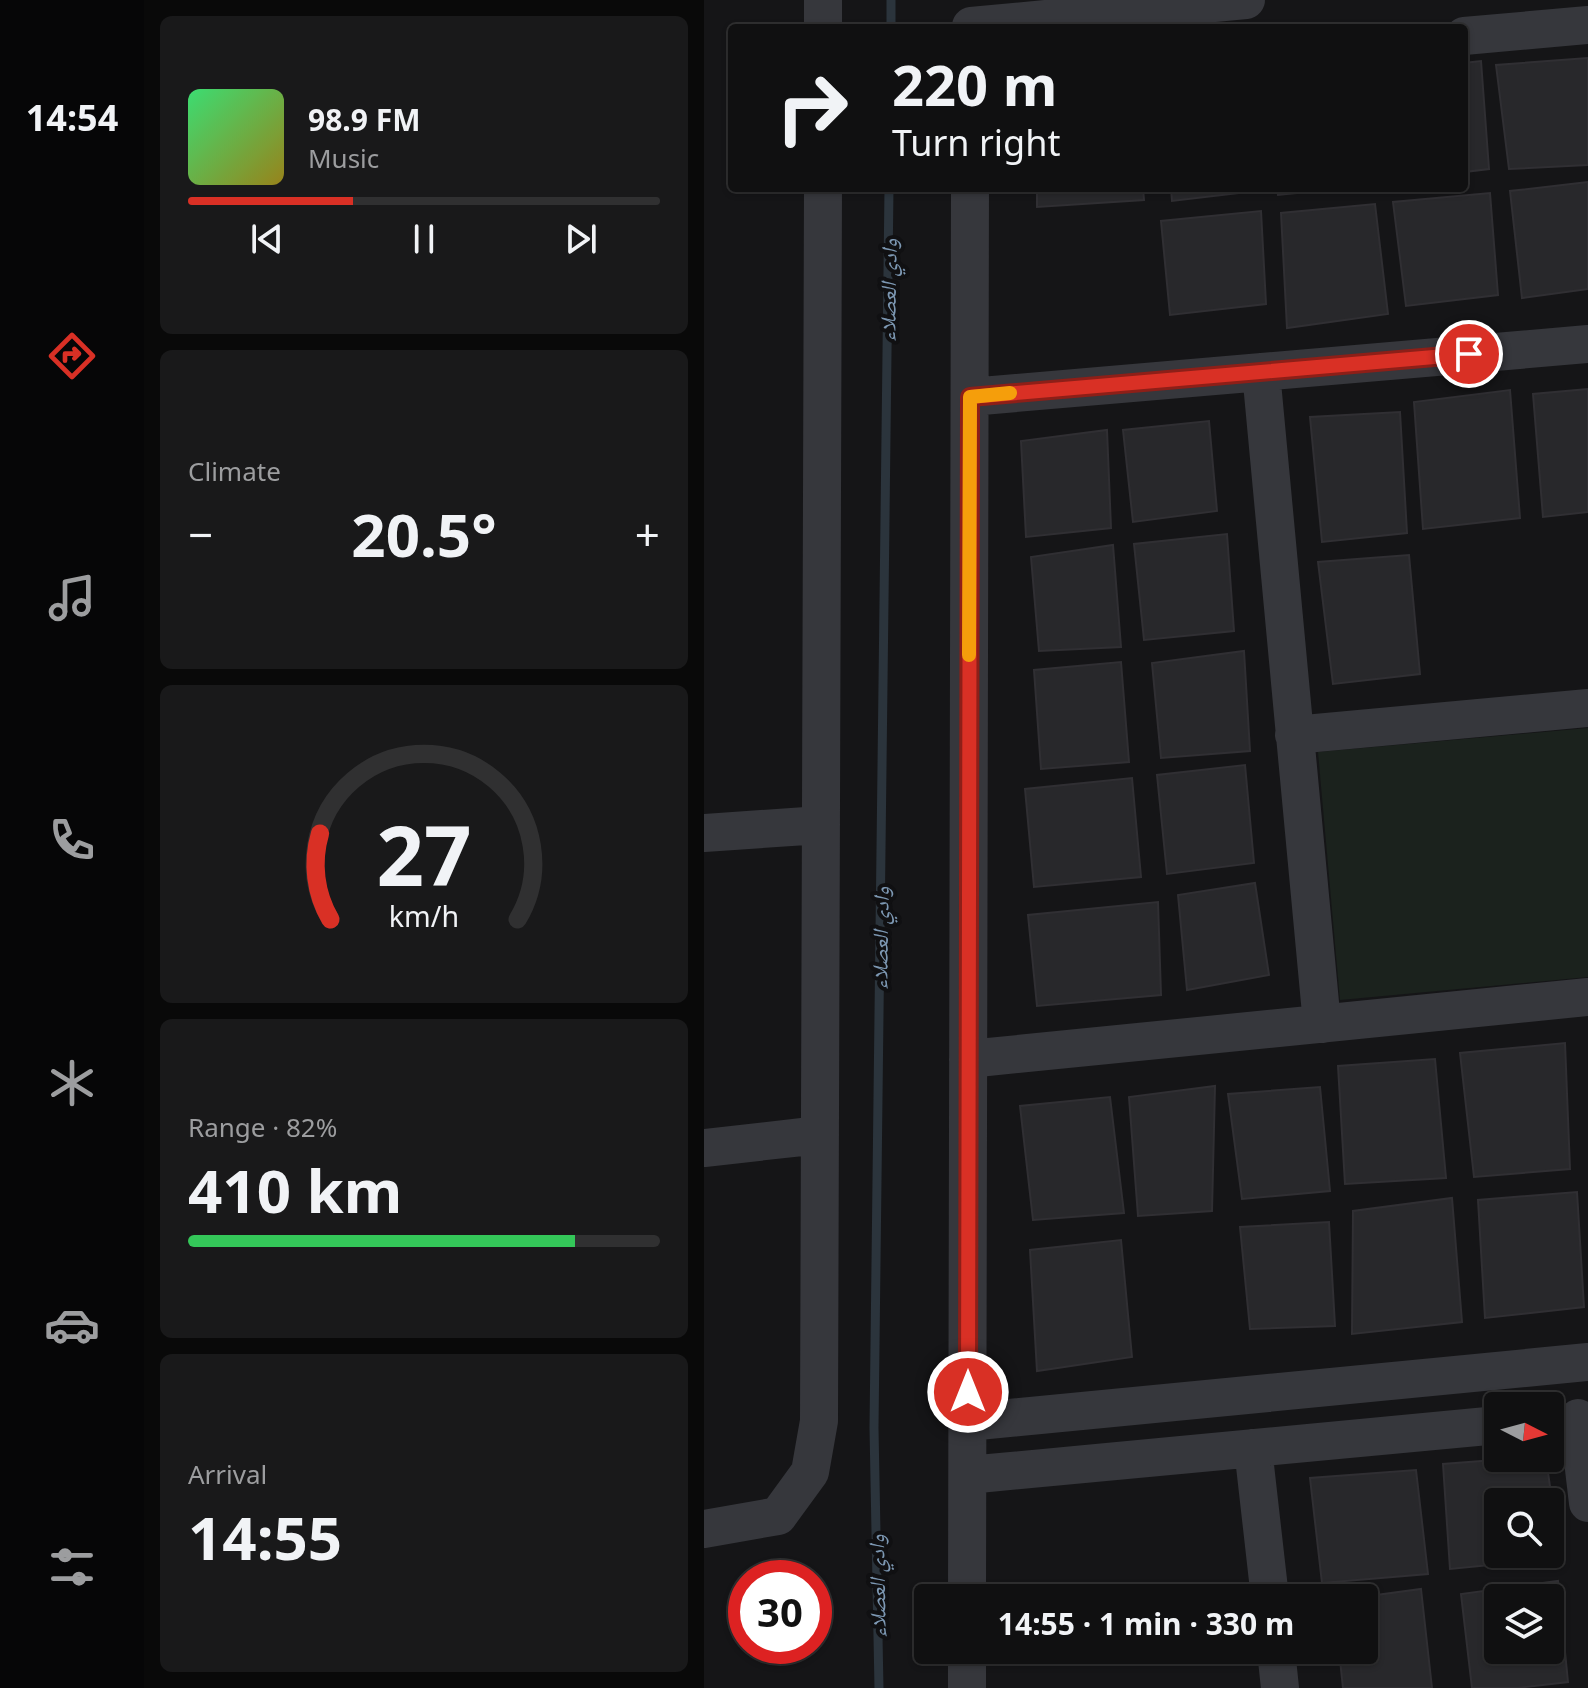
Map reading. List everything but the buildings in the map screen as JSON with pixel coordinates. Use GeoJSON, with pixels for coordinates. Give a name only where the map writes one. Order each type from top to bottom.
{"type":"FeatureCollection","features":[{"type":"Feature","properties":{"kind":"street"},"geometry":{"type":"LineString","coordinates":[[823,0],[823,24]]}},
{"type":"Feature","properties":{"kind":"street"},"geometry":{"type":"LineString","coordinates":[[971,18],[1246,0]]}},
{"type":"Feature","properties":{"kind":"street"},"geometry":{"type":"LineString","coordinates":[[1468,36],[1588,25]]}},
{"type":"Feature","properties":{"kind":"street"},"geometry":{"type":"LineString","coordinates":[[704,1529],[778,1516],[810,1472],[819,1421],[823,192]]}},
{"type":"Feature","properties":{"kind":"street"},"geometry":{"type":"LineString","coordinates":[[967,1584],[970,192]]}},
{"type":"Feature","properties":{"kind":"street"},"geometry":{"type":"LineString","coordinates":[[970,397],[1588,344]]}},
{"type":"Feature","properties":{"kind":"street"},"geometry":{"type":"LineString","coordinates":[[1261,372],[1322,1024]]}},
{"type":"Feature","properties":{"kind":"street"},"geometry":{"type":"LineString","coordinates":[[1294,735],[1588,708]]}},
{"type":"Feature","properties":{"kind":"street"},"geometry":{"type":"LineString","coordinates":[[704,833],[821,825]]}},
{"type":"Feature","properties":{"kind":"street"},"geometry":{"type":"LineString","coordinates":[[968,1059],[1588,997]]}},
{"type":"Feature","properties":{"kind":"street"},"geometry":{"type":"LineString","coordinates":[[704,1148],[820,1135]]}},
{"type":"Feature","properties":{"kind":"street"},"geometry":{"type":"LineString","coordinates":[[968,1422],[1588,1362]]}},
{"type":"Feature","properties":{"kind":"street"},"geometry":{"type":"LineString","coordinates":[[1572,1419],[1588,1503]]}},
{"type":"Feature","properties":{"kind":"street"},"geometry":{"type":"LineString","coordinates":[[968,1475],[1484,1426]]}},
{"type":"Feature","properties":{"kind":"street"},"geometry":{"type":"LineString","coordinates":[[1253,1448],[1268,1584]]}},
{"type":"Feature","properties":{"kind":"street"},"geometry":{"type":"LineString","coordinates":[[967,1664],[967,1688]]}},
{"type":"Feature","properties":{"kind":"street"},"geometry":{"type":"LineString","coordinates":[[1277,1664],[1280,1688]]}},
{"type":"Feature","properties":{"kind":"shaded area"},"geometry":{"type":"Polygon","coordinates":[[[1588,728],[1588,977],[1340,1000],[1318,752],[1588,728]]]}},
{"type":"Feature","properties":{"kind":"waterway","name":"وادي العصلاء"},"geometry":{"type":"LineString","coordinates":[[891,0],[891,24]]}},
{"type":"Feature","properties":{"kind":"waterway","name":"وادي العصلاء"},"geometry":{"type":"LineString","coordinates":[[879,1688],[874,1428],[889,192]]}},
{"type":"Feature","properties":{"kind":"slow traffic"},"geometry":{"type":"LineString","coordinates":[[969,655],[970,397],[1010,393]]}},
{"type":"Feature","properties":{"kind":"route"},"geometry":{"type":"LineString","coordinates":[[968,1392],[970,397],[1469,354]]}}]}
